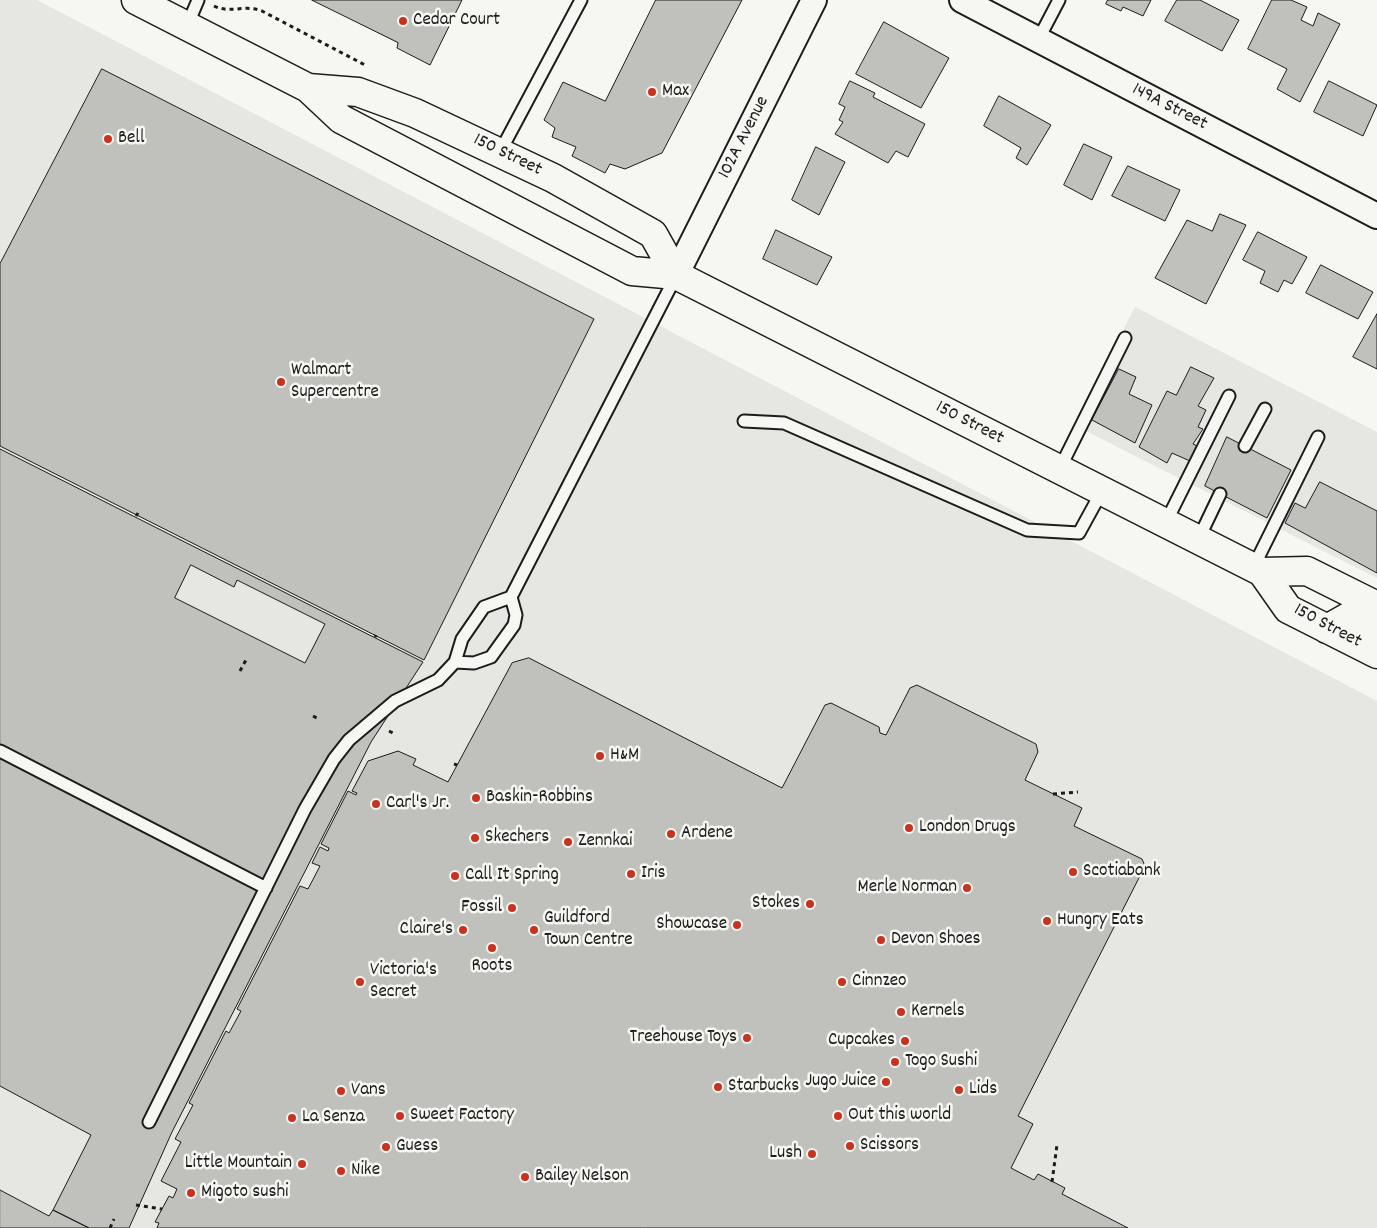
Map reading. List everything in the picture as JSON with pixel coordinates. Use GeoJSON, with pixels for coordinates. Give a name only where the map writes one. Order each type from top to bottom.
{"type":"FeatureCollection","features":[{"type":"Feature","properties":{"kind":"main road","name":"150 Street"},"geometry":{"type":"LineString","coordinates":[[136,0],[308,88],[341,119],[632,271],[676,275],[1258,570],[1307,571],[1377,606]]}},
{"type":"Feature","properties":{"kind":"main road","name":"150 Street"},"geometry":{"type":"LineString","coordinates":[[308,88],[358,92],[415,113],[500,152],[653,234],[676,275]]}},
{"type":"Feature","properties":{"kind":"main road","name":"150 Street"},"geometry":{"type":"LineString","coordinates":[[1258,570],[1288,609],[1377,654]]}},
{"type":"Feature","properties":{"kind":"main road"},"geometry":{"type":"LineString","coordinates":[[1327,629],[1350,616],[1377,630]]}},
{"type":"Feature","properties":{"kind":"street","name":"102A Avenue"},"geometry":{"type":"LineString","coordinates":[[676,275],[814,0]]}},
{"type":"Feature","properties":{"kind":"street","name":"149A Street"},"geometry":{"type":"LineString","coordinates":[[962,0],[1377,216]]}},
{"type":"Feature","properties":{"kind":"lane"},"geometry":{"type":"LineString","coordinates":[[187,26],[198,0]]}},
{"type":"Feature","properties":{"kind":"lane"},"geometry":{"type":"LineString","coordinates":[[500,152],[581,0]]}},
{"type":"Feature","properties":{"kind":"lane"},"geometry":{"type":"LineString","coordinates":[[1038,40],[1058,0]]}},
{"type":"Feature","properties":{"kind":"lane"},"geometry":{"type":"LineString","coordinates":[[149,1122],[305,809],[334,759],[349,740],[396,701],[438,680],[455,662],[462,639],[484,607],[511,596],[676,275]]}},
{"type":"Feature","properties":{"kind":"lane"},"geometry":{"type":"LineString","coordinates":[[1059,470],[1125,338]]}},
{"type":"Feature","properties":{"kind":"lane"},"geometry":{"type":"LineString","coordinates":[[1165,524],[1229,396]]}},
{"type":"Feature","properties":{"kind":"lane"},"geometry":{"type":"LineString","coordinates":[[1244,446],[1265,409]]}},
{"type":"Feature","properties":{"kind":"lane"},"geometry":{"type":"LineString","coordinates":[[744,421],[784,423],[1027,530],[1063,534],[1079,533],[1102,491]]}},
{"type":"Feature","properties":{"kind":"lane"},"geometry":{"type":"LineString","coordinates":[[1258,570],[1318,438]]}},
{"type":"Feature","properties":{"kind":"lane"},"geometry":{"type":"LineString","coordinates":[[1198,540],[1220,494]]}},
{"type":"Feature","properties":{"kind":"lane"},"geometry":{"type":"LineString","coordinates":[[455,662],[474,664],[490,657],[514,625],[516,615],[511,596]]}},
{"type":"Feature","properties":{"kind":"lane"},"geometry":{"type":"LineString","coordinates":[[0,751],[266,888]]}},
{"type":"Feature","properties":{"kind":"path"},"geometry":{"type":"LineString","coordinates":[[240,672],[247,658]]}},
{"type":"Feature","properties":{"kind":"path"},"geometry":{"type":"LineString","coordinates":[[389,731],[394,734]]}},
{"type":"Feature","properties":{"kind":"path"},"geometry":{"type":"LineString","coordinates":[[1053,794],[1078,792]]}},
{"type":"Feature","properties":{"kind":"path"},"geometry":{"type":"LineString","coordinates":[[1052,1182],[1057,1145]]}},
{"type":"Feature","properties":{"kind":"path"},"geometry":{"type":"LineString","coordinates":[[136,1205],[162,1209]]}},
{"type":"Feature","properties":{"kind":"path"},"geometry":{"type":"LineString","coordinates":[[110,1228],[114,1219]]}},
{"type":"Feature","properties":{"kind":"shaded area"},"geometry":{"type":"Polygon","coordinates":[[[0,0],[37,0],[1377,701],[1377,1228],[0,1228],[0,0]]]}},
{"type":"Feature","properties":{"kind":"shaded area"},"geometry":{"type":"Polygon","coordinates":[[[1135,307],[1377,432],[1377,578],[1074,425],[1135,307]]]}},
{"type":"Feature","properties":{"kind":"building","name":"Cedar Court"},"geometry":{"type":"Polygon","coordinates":[[[312,0],[462,0],[430,65],[397,48],[398,43],[312,0]]]}},
{"type":"Feature","properties":{"kind":"building","name":"Max"},"geometry":{"type":"Polygon","coordinates":[[[656,0],[742,0],[662,153],[625,169],[610,164],[605,173],[572,156],[576,147],[552,137],[555,128],[544,120],[563,82],[605,101],[656,0]]]}},
{"type":"Feature","properties":{"kind":"building"},"geometry":{"type":"Polygon","coordinates":[[[1108,0],[1151,0],[1143,16],[1123,7],[1121,11],[1106,4],[1108,0]]]}},
{"type":"Feature","properties":{"kind":"building"},"geometry":{"type":"Polygon","coordinates":[[[1177,0],[1200,0],[1239,20],[1222,51],[1165,21],[1177,0]]]}},
{"type":"Feature","properties":{"kind":"building"},"geometry":{"type":"Polygon","coordinates":[[[1272,0],[1291,0],[1307,7],[1301,20],[1313,26],[1318,13],[1340,24],[1300,102],[1277,89],[1287,69],[1248,49],[1272,0]]]}},
{"type":"Feature","properties":{"kind":"building"},"geometry":{"type":"Polygon","coordinates":[[[884,22],[949,58],[921,108],[856,74],[884,22]]]}},
{"type":"Feature","properties":{"kind":"building","name":"Walmart Supercentre"},"geometry":{"type":"Polygon","coordinates":[[[102,69],[594,319],[424,660],[0,446],[0,264],[102,69]]]}},
{"type":"Feature","properties":{"kind":"building"},"geometry":{"type":"Polygon","coordinates":[[[850,81],[875,93],[873,97],[925,124],[908,157],[896,151],[888,163],[835,134],[843,122],[839,120],[845,107],[839,104],[850,81]]]}},
{"type":"Feature","properties":{"kind":"building"},"geometry":{"type":"Polygon","coordinates":[[[1329,81],[1377,105],[1363,136],[1314,112],[1329,81]]]}},
{"type":"Feature","properties":{"kind":"building"},"geometry":{"type":"Polygon","coordinates":[[[999,96],[1051,125],[1027,165],[1016,158],[1021,148],[984,126],[999,96]]]}},
{"type":"Feature","properties":{"kind":"building"},"geometry":{"type":"Polygon","coordinates":[[[1084,144],[1112,157],[1092,200],[1064,185],[1084,144]]]}},
{"type":"Feature","properties":{"kind":"building"},"geometry":{"type":"Polygon","coordinates":[[[816,147],[845,162],[819,215],[792,200],[816,147]]]}},
{"type":"Feature","properties":{"kind":"building"},"geometry":{"type":"Polygon","coordinates":[[[1128,166],[1180,190],[1165,221],[1112,196],[1128,166]]]}},
{"type":"Feature","properties":{"kind":"building"},"geometry":{"type":"Polygon","coordinates":[[[1220,214],[1246,225],[1206,304],[1155,278],[1187,220],[1212,231],[1220,214]]]}},
{"type":"Feature","properties":{"kind":"building"},"geometry":{"type":"Polygon","coordinates":[[[776,230],[832,257],[817,285],[763,259],[776,230]]]}},
{"type":"Feature","properties":{"kind":"building"},"geometry":{"type":"Polygon","coordinates":[[[1258,232],[1307,257],[1292,284],[1284,280],[1278,292],[1260,283],[1265,271],[1243,260],[1258,232]]]}},
{"type":"Feature","properties":{"kind":"building"},"geometry":{"type":"Polygon","coordinates":[[[1321,265],[1373,292],[1358,319],[1306,293],[1321,265]]]}},
{"type":"Feature","properties":{"kind":"building"},"geometry":{"type":"Polygon","coordinates":[[[1377,314],[1377,369],[1353,357],[1377,314]]]}},
{"type":"Feature","properties":{"kind":"building"},"geometry":{"type":"Polygon","coordinates":[[[1191,367],[1214,378],[1198,406],[1206,410],[1198,427],[1203,429],[1193,444],[1197,446],[1190,461],[1172,453],[1167,463],[1139,447],[1167,391],[1176,395],[1191,367]]]}},
{"type":"Feature","properties":{"kind":"building"},"geometry":{"type":"Polygon","coordinates":[[[1119,369],[1136,377],[1129,394],[1152,405],[1135,443],[1092,420],[1119,369]]]}},
{"type":"Feature","properties":{"kind":"building"},"geometry":{"type":"Polygon","coordinates":[[[1227,437],[1291,470],[1267,518],[1205,486],[1227,437]]]}},
{"type":"Feature","properties":{"kind":"building"},"geometry":{"type":"Polygon","coordinates":[[[0,449],[423,662],[371,742],[172,1132],[129,1228],[89,1228],[53,1210],[91,1135],[0,1086],[0,449]],[[191,565],[175,598],[305,663],[325,624],[237,580],[234,587],[191,565]]]}},
{"type":"Feature","properties":{"kind":"building"},"geometry":{"type":"Polygon","coordinates":[[[1320,482],[1377,511],[1377,573],[1285,523],[1295,503],[1305,508],[1320,482]]]}},
{"type":"Feature","properties":{"kind":"building"},"geometry":{"type":"Polygon","coordinates":[[[529,658],[782,788],[825,705],[831,703],[879,727],[880,733],[886,735],[910,688],[917,685],[1036,744],[1038,752],[1025,780],[1082,808],[1074,826],[1142,859],[1145,866],[1018,1116],[1033,1124],[1011,1168],[1034,1180],[1038,1174],[1065,1188],[1062,1194],[1128,1228],[157,1228],[159,1223],[155,1222],[169,1196],[173,1198],[177,1189],[161,1181],[181,1142],[175,1139],[193,1105],[189,1103],[226,1031],[229,1033],[241,1011],[237,1009],[300,886],[308,889],[320,866],[312,863],[320,847],[328,851],[329,848],[321,844],[348,791],[356,795],[357,793],[352,791],[368,761],[398,751],[416,759],[413,765],[448,782],[512,663],[529,658]]]}},
{"type":"Feature","properties":{"kind":"building"},"geometry":{"type":"Polygon","coordinates":[[[0,1190],[49,1216],[53,1210],[89,1228],[0,1228],[0,1190]]]}},
{"type":"Feature","properties":{"kind":"place","name":"Cedar Court"},"geometry":{"type":"Point","coordinates":[403,21]}},
{"type":"Feature","properties":{"kind":"place","name":"Max"},"geometry":{"type":"Point","coordinates":[652,92]}},
{"type":"Feature","properties":{"kind":"place","name":"Bell"},"geometry":{"type":"Point","coordinates":[108,139]}},
{"type":"Feature","properties":{"kind":"place","name":"Walmart Supercentre"},"geometry":{"type":"Point","coordinates":[281,382]}},
{"type":"Feature","properties":{"kind":"place","name":"H&M"},"geometry":{"type":"Point","coordinates":[600,756]}},
{"type":"Feature","properties":{"kind":"place","name":"Baskin-Robbins"},"geometry":{"type":"Point","coordinates":[476,798]}},
{"type":"Feature","properties":{"kind":"place","name":"Carl's Jr."},"geometry":{"type":"Point","coordinates":[376,804]}},
{"type":"Feature","properties":{"kind":"place","name":"London Drugs"},"geometry":{"type":"Point","coordinates":[909,828]}},
{"type":"Feature","properties":{"kind":"place","name":"Ardene"},"geometry":{"type":"Point","coordinates":[671,834]}},
{"type":"Feature","properties":{"kind":"place","name":"Skechers"},"geometry":{"type":"Point","coordinates":[475,838]}},
{"type":"Feature","properties":{"kind":"place","name":"Zennkai"},"geometry":{"type":"Point","coordinates":[568,842]}},
{"type":"Feature","properties":{"kind":"place","name":"Scotiabank"},"geometry":{"type":"Point","coordinates":[1073,872]}},
{"type":"Feature","properties":{"kind":"place","name":"Iris"},"geometry":{"type":"Point","coordinates":[631,874]}},
{"type":"Feature","properties":{"kind":"place","name":"Call It Spring"},"geometry":{"type":"Point","coordinates":[455,876]}},
{"type":"Feature","properties":{"kind":"place","name":"Merle Norman"},"geometry":{"type":"Point","coordinates":[967,888]}},
{"type":"Feature","properties":{"kind":"place","name":"Stokes"},"geometry":{"type":"Point","coordinates":[810,904]}},
{"type":"Feature","properties":{"kind":"place","name":"Fossil"},"geometry":{"type":"Point","coordinates":[512,908]}},
{"type":"Feature","properties":{"kind":"place","name":"Hungry Eats"},"geometry":{"type":"Point","coordinates":[1047,921]}},
{"type":"Feature","properties":{"kind":"place","name":"Showcase"},"geometry":{"type":"Point","coordinates":[737,925]}},
{"type":"Feature","properties":{"kind":"place","name":"Claire's"},"geometry":{"type":"Point","coordinates":[463,930]}},
{"type":"Feature","properties":{"kind":"place","name":"Guildford Town Centre"},"geometry":{"type":"Point","coordinates":[534,930]}},
{"type":"Feature","properties":{"kind":"place","name":"Devon Shoes"},"geometry":{"type":"Point","coordinates":[881,940]}},
{"type":"Feature","properties":{"kind":"place","name":"Roots"},"geometry":{"type":"Point","coordinates":[492,948]}},
{"type":"Feature","properties":{"kind":"place","name":"Victoria's Secret"},"geometry":{"type":"Point","coordinates":[360,982]}},
{"type":"Feature","properties":{"kind":"place","name":"Cinnzeo"},"geometry":{"type":"Point","coordinates":[842,982]}},
{"type":"Feature","properties":{"kind":"place","name":"Kernels"},"geometry":{"type":"Point","coordinates":[901,1012]}},
{"type":"Feature","properties":{"kind":"place","name":"Treehouse Toys"},"geometry":{"type":"Point","coordinates":[747,1038]}},
{"type":"Feature","properties":{"kind":"place","name":"Cupcakes"},"geometry":{"type":"Point","coordinates":[905,1041]}},
{"type":"Feature","properties":{"kind":"place","name":"Togo Sushi"},"geometry":{"type":"Point","coordinates":[895,1062]}},
{"type":"Feature","properties":{"kind":"place","name":"Jugo Juice"},"geometry":{"type":"Point","coordinates":[886,1082]}},
{"type":"Feature","properties":{"kind":"place","name":"Starbucks"},"geometry":{"type":"Point","coordinates":[718,1087]}},
{"type":"Feature","properties":{"kind":"place","name":"Lids"},"geometry":{"type":"Point","coordinates":[959,1090]}},
{"type":"Feature","properties":{"kind":"place","name":"Vans"},"geometry":{"type":"Point","coordinates":[341,1091]}},
{"type":"Feature","properties":{"kind":"place","name":"Sweet Factory"},"geometry":{"type":"Point","coordinates":[400,1116]}},
{"type":"Feature","properties":{"kind":"place","name":"Out this world"},"geometry":{"type":"Point","coordinates":[838,1116]}},
{"type":"Feature","properties":{"kind":"place","name":"La Senza"},"geometry":{"type":"Point","coordinates":[292,1118]}},
{"type":"Feature","properties":{"kind":"place","name":"Scissors"},"geometry":{"type":"Point","coordinates":[850,1146]}},
{"type":"Feature","properties":{"kind":"place","name":"Guess"},"geometry":{"type":"Point","coordinates":[386,1147]}},
{"type":"Feature","properties":{"kind":"place","name":"Lush"},"geometry":{"type":"Point","coordinates":[812,1154]}},
{"type":"Feature","properties":{"kind":"place","name":"Little Mountain"},"geometry":{"type":"Point","coordinates":[302,1164]}},
{"type":"Feature","properties":{"kind":"place","name":"Nike"},"geometry":{"type":"Point","coordinates":[341,1171]}},
{"type":"Feature","properties":{"kind":"place","name":"Bailey Nelson"},"geometry":{"type":"Point","coordinates":[525,1177]}},
{"type":"Feature","properties":{"kind":"place","name":"Migoto sushi"},"geometry":{"type":"Point","coordinates":[191,1193]}}]}
